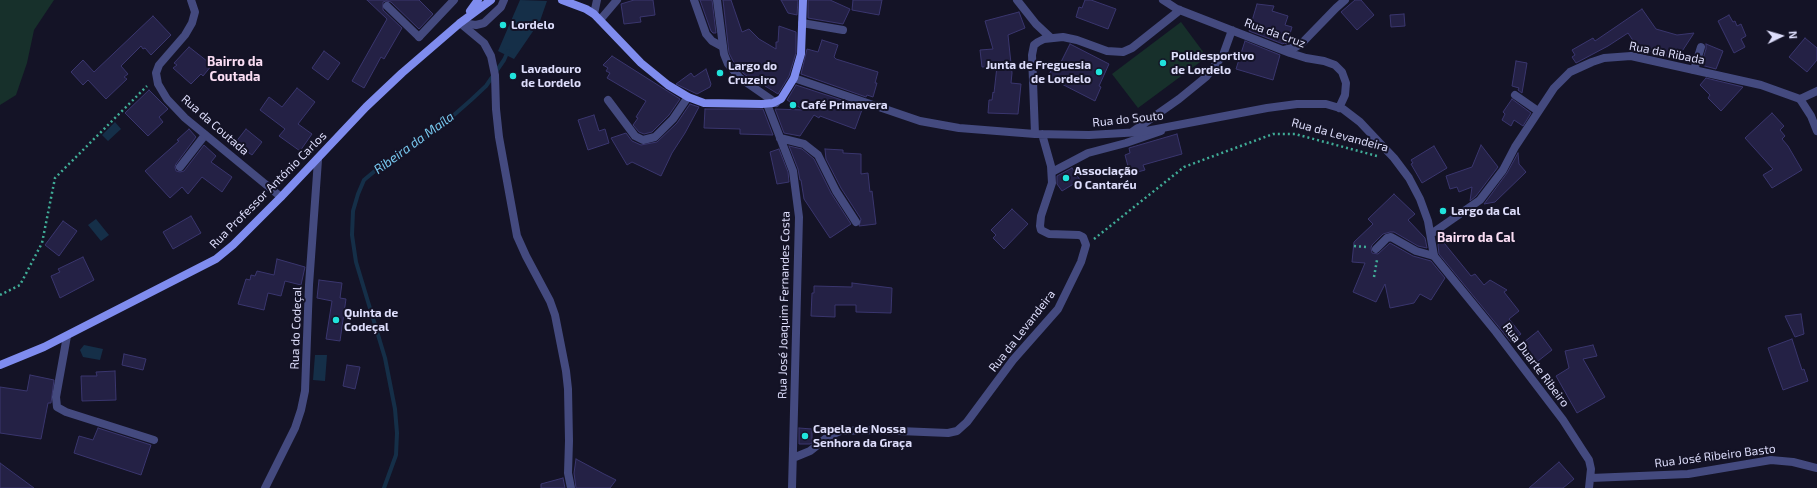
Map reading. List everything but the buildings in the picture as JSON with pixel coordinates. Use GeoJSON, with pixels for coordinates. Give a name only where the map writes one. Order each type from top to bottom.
{"type":"FeatureCollection","features":[{"type":"Feature","properties":{"kind":"main road"},"geometry":{"type":"LineString","coordinates":[[460,22],[478,0]]}},
{"type":"Feature","properties":{"kind":"main road"},"geometry":{"type":"LineString","coordinates":[[460,22],[491,0]]}},
{"type":"Feature","properties":{"kind":"main road"},"geometry":{"type":"LineString","coordinates":[[562,0],[586,9],[594,14],[641,63],[668,85],[688,97],[712,103],[771,103],[784,97],[794,78],[800,54],[803,0]]}},
{"type":"Feature","properties":{"kind":"main road","name":"Rua Professor António Carlos"},"geometry":{"type":"LineString","coordinates":[[0,365],[18,359],[67,336],[216,260],[282,197],[366,107],[460,22]]}},
{"type":"Feature","properties":{"kind":"street"},"geometry":{"type":"LineString","coordinates":[[156,77],[160,63],[182,39],[192,23],[195,12],[191,0]]}},
{"type":"Feature","properties":{"kind":"street"},"geometry":{"type":"LineString","coordinates":[[387,6],[419,37],[454,0]]}},
{"type":"Feature","properties":{"kind":"street"},"geometry":{"type":"LineString","coordinates":[[460,22],[476,25],[484,23],[501,7],[504,0]]}},
{"type":"Feature","properties":{"kind":"street"},"geometry":{"type":"LineString","coordinates":[[594,14],[596,0]]}},
{"type":"Feature","properties":{"kind":"street"},"geometry":{"type":"LineString","coordinates":[[600,20],[617,0]]}},
{"type":"Feature","properties":{"kind":"street"},"geometry":{"type":"LineString","coordinates":[[694,0],[706,34],[724,51]]}},
{"type":"Feature","properties":{"kind":"street"},"geometry":{"type":"LineString","coordinates":[[717,0],[724,51],[728,64],[736,75],[771,103]]}},
{"type":"Feature","properties":{"kind":"street"},"geometry":{"type":"LineString","coordinates":[[1017,0],[1036,24],[1051,38]]}},
{"type":"Feature","properties":{"kind":"street","name":"Rua da Cruz"},"geometry":{"type":"LineString","coordinates":[[1163,0],[1180,10],[1284,50],[1301,56],[1324,60],[1335,65],[1345,77],[1346,89],[1344,100],[1340,108]]}},
{"type":"Feature","properties":{"kind":"street"},"geometry":{"type":"LineString","coordinates":[[1284,50],[1296,47],[1302,43],[1345,0]]}},
{"type":"Feature","properties":{"kind":"street"},"geometry":{"type":"LineString","coordinates":[[1086,245],[1083,237],[1079,235],[1049,234],[1041,230],[1040,222],[1051,187],[1052,172],[1038,134],[1032,50],[1038,42],[1051,38],[1070,38],[1107,51],[1123,52],[1132,48],[1180,10]]}},
{"type":"Feature","properties":{"kind":"street"},"geometry":{"type":"LineString","coordinates":[[460,22],[484,43],[491,56],[495,75],[499,137],[517,236],[550,301],[562,345],[568,389],[568,473],[571,488]]}},
{"type":"Feature","properties":{"kind":"street"},"geometry":{"type":"LineString","coordinates":[[802,23],[843,30]]}},
{"type":"Feature","properties":{"kind":"street"},"geometry":{"type":"LineString","coordinates":[[1130,133],[1179,99],[1206,77],[1223,55],[1232,30]]}},
{"type":"Feature","properties":{"kind":"street"},"geometry":{"type":"LineString","coordinates":[[1694,70],[1701,47]]}},
{"type":"Feature","properties":{"kind":"street","name":"Rua da Ribada"},"geometry":{"type":"LineString","coordinates":[[1431,234],[1480,200],[1503,170],[1515,147],[1538,111],[1558,84],[1570,72],[1604,58],[1631,56],[1761,85],[1800,99]]}},
{"type":"Feature","properties":{"kind":"street","name":"Rua da Coutada"},"geometry":{"type":"LineString","coordinates":[[156,77],[159,88],[166,99],[185,118],[282,197]]}},
{"type":"Feature","properties":{"kind":"street","name":"Rua do Souto"},"geometry":{"type":"LineString","coordinates":[[794,78],[920,121],[959,128],[1038,134],[1089,135],[1130,133],[1172,127],[1283,106],[1318,104],[1340,108],[1360,122],[1398,163],[1415,188],[1422,204],[1431,234]]}},
{"type":"Feature","properties":{"kind":"street"},"geometry":{"type":"LineString","coordinates":[[1817,91],[1800,99],[1811,116],[1817,131]]}},
{"type":"Feature","properties":{"kind":"street"},"geometry":{"type":"LineString","coordinates":[[1515,95],[1538,111]]}},
{"type":"Feature","properties":{"kind":"street"},"geometry":{"type":"LineString","coordinates":[[608,100],[635,136],[644,140],[655,137],[673,119],[688,97]]}},
{"type":"Feature","properties":{"kind":"street","name":"Rua José Joaquim Fernandes Costa"},"geometry":{"type":"LineString","coordinates":[[771,103],[780,138],[793,171],[799,217],[792,488]]}},
{"type":"Feature","properties":{"kind":"street"},"geometry":{"type":"LineString","coordinates":[[1052,172],[1088,153],[1126,143],[1172,127]]}},
{"type":"Feature","properties":{"kind":"street"},"geometry":{"type":"LineString","coordinates":[[180,167],[205,135]]}},
{"type":"Feature","properties":{"kind":"street"},"geometry":{"type":"LineString","coordinates":[[780,138],[806,146],[819,156],[836,191],[856,222]]}},
{"type":"Feature","properties":{"kind":"street","name":"Rua do Codeçal"},"geometry":{"type":"LineString","coordinates":[[265,488],[295,428],[305,391],[308,285],[318,160]]}},
{"type":"Feature","properties":{"kind":"street"},"geometry":{"type":"LineString","coordinates":[[1376,249],[1386,239],[1391,237],[1416,251],[1434,256],[1431,234]]}},
{"type":"Feature","properties":{"kind":"street","name":"Rua da Levandeira"},"geometry":{"type":"LineString","coordinates":[[793,458],[810,451],[829,436],[840,431],[875,430],[948,433],[962,427],[1018,354],[1062,304],[1081,262],[1086,245]]}},
{"type":"Feature","properties":{"kind":"street","name":"Rua Duarte Ribeiro"},"geometry":{"type":"LineString","coordinates":[[1434,256],[1496,332],[1563,420],[1589,460],[1591,478],[1589,488]]}},
{"type":"Feature","properties":{"kind":"street"},"geometry":{"type":"LineString","coordinates":[[67,336],[56,397],[57,407],[66,412],[154,440]]}},
{"type":"Feature","properties":{"kind":"street","name":"Rua José Ribeiro Basto"},"geometry":{"type":"LineString","coordinates":[[1591,478],[1688,474],[1771,460],[1793,462],[1817,468]]}},
{"type":"Feature","properties":{"kind":"path"},"geometry":{"type":"LineString","coordinates":[[0,295],[20,286],[42,242],[55,178],[156,77]]}},
{"type":"Feature","properties":{"kind":"path","name":"Rua da Levandeira"},"geometry":{"type":"LineString","coordinates":[[1086,245],[1184,167],[1278,133],[1295,134],[1363,151],[1398,163]]}},
{"type":"Feature","properties":{"kind":"green space"},"geometry":{"type":"Polygon","coordinates":[[[0,0],[54,0],[34,30],[27,63],[16,95],[0,105],[0,0]]]}},
{"type":"Feature","properties":{"kind":"green space","name":"Polidesportivo de Lordelo"},"geometry":{"type":"Polygon","coordinates":[[[1181,22],[1207,57],[1138,108],[1112,74],[1181,22]]]}},
{"type":"Feature","properties":{"kind":"water"},"geometry":{"type":"Polygon","coordinates":[[[520,0],[547,1],[540,21],[514,59],[498,51],[520,0]]]}},
{"type":"Feature","properties":{"kind":"water"},"geometry":{"type":"Polygon","coordinates":[[[115,122],[121,129],[108,141],[102,135],[115,122]]]}},
{"type":"Feature","properties":{"kind":"water"},"geometry":{"type":"Polygon","coordinates":[[[96,219],[109,235],[101,241],[88,225],[96,219]]]}},
{"type":"Feature","properties":{"kind":"water"},"geometry":{"type":"Polygon","coordinates":[[[84,345],[103,349],[100,360],[83,357],[80,350],[84,345]]]}},
{"type":"Feature","properties":{"kind":"water"},"geometry":{"type":"Polygon","coordinates":[[[315,355],[327,355],[325,381],[313,380],[315,355]]]}},
{"type":"Feature","properties":{"kind":"waterway","name":"Ribeira da Maíla"},"geometry":{"type":"LineString","coordinates":[[384,488],[396,455],[397,433],[395,409],[385,358],[356,262],[352,235],[353,211],[364,180],[376,170],[438,129],[471,100],[486,86],[504,60],[508,51]]}},
{"type":"Feature","properties":{"kind":"place","name":"Lordelo"},"geometry":{"type":"Point","coordinates":[503,25]}},
{"type":"Feature","properties":{"kind":"place","name":"Polidesportivo de Lordelo"},"geometry":{"type":"Point","coordinates":[1163,63]}},
{"type":"Feature","properties":{"kind":"place","name":"Junta de Freguesia de Lordelo"},"geometry":{"type":"Point","coordinates":[1099,72]}},
{"type":"Feature","properties":{"kind":"place","name":"Largo do Cruzeiro"},"geometry":{"type":"Point","coordinates":[720,73]}},
{"type":"Feature","properties":{"kind":"place","name":"Lavadouro de Lordelo"},"geometry":{"type":"Point","coordinates":[513,76]}},
{"type":"Feature","properties":{"kind":"place","name":"Café Primavera"},"geometry":{"type":"Point","coordinates":[793,105]}},
{"type":"Feature","properties":{"kind":"place","name":"Associação O Cantaréu"},"geometry":{"type":"Point","coordinates":[1066,178]}},
{"type":"Feature","properties":{"kind":"place","name":"Largo da Cal"},"geometry":{"type":"Point","coordinates":[1443,211]}},
{"type":"Feature","properties":{"kind":"place","name":"Quinta de Codeçal"},"geometry":{"type":"Point","coordinates":[336,320]}},
{"type":"Feature","properties":{"kind":"place","name":"Capela de Nossa Senhora da Graça"},"geometry":{"type":"Point","coordinates":[805,436]}},
{"type":"Feature","properties":{"kind":"district","name":"Bairro da Coutada"},"geometry":{"type":"Point","coordinates":[235,70]}},
{"type":"Feature","properties":{"kind":"district","name":"Bairro da Cal"},"geometry":{"type":"Point","coordinates":[1476,238]}}]}
